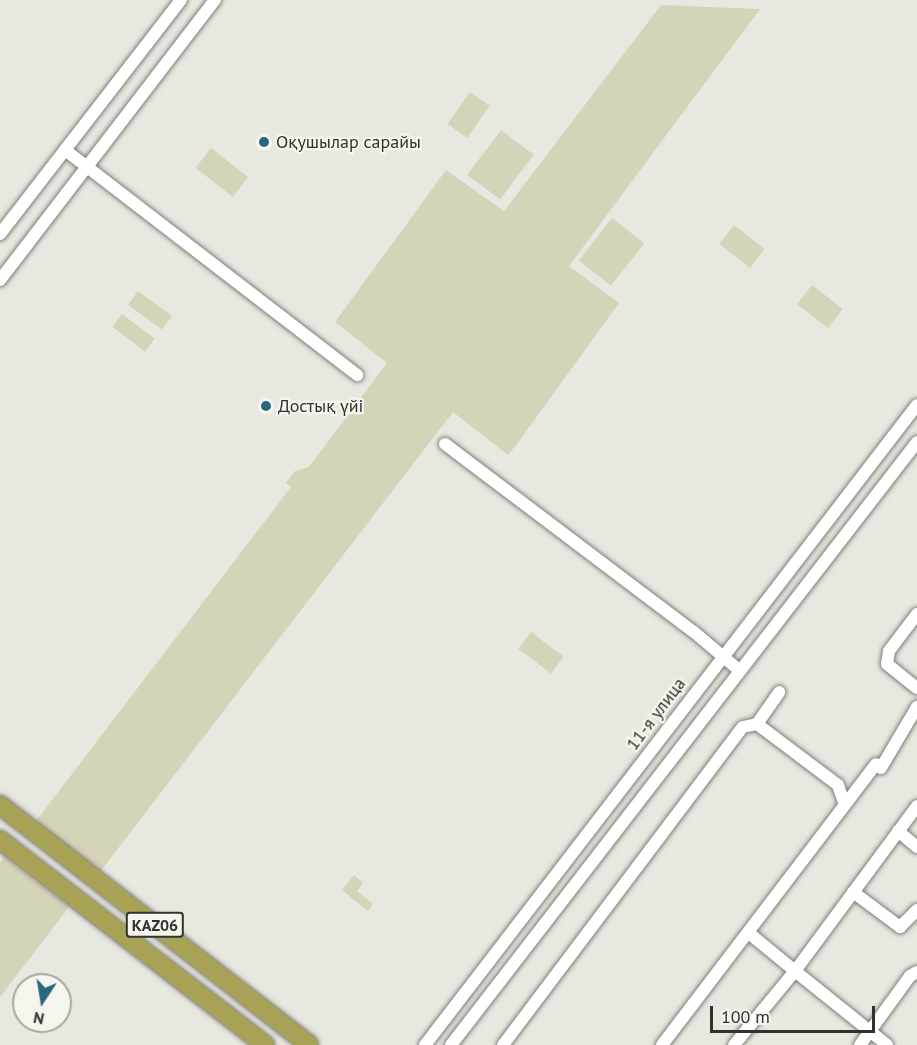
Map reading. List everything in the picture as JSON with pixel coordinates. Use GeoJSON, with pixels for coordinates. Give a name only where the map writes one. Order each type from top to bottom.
{"type":"FeatureCollection","features":[{"type":"Feature","properties":{"kind":"highway","name":"KАZ06"},"geometry":{"type":"LineString","coordinates":[[0,805],[309,1045]]}},
{"type":"Feature","properties":{"kind":"highway","name":"KАZ06"},"geometry":{"type":"LineString","coordinates":[[0,840],[265,1045]]}},
{"type":"Feature","properties":{"kind":"street"},"geometry":{"type":"LineString","coordinates":[[0,234],[181,0]]}},
{"type":"Feature","properties":{"kind":"street"},"geometry":{"type":"LineString","coordinates":[[0,280],[215,0]]}},
{"type":"Feature","properties":{"kind":"street"},"geometry":{"type":"LineString","coordinates":[[65,150],[357,375]]}},
{"type":"Feature","properties":{"kind":"street","name":"11-я улица"},"geometry":{"type":"LineString","coordinates":[[425,1045],[917,405]]}},
{"type":"Feature","properties":{"kind":"street"},"geometry":{"type":"LineString","coordinates":[[451,1045],[738,670],[917,442]]}},
{"type":"Feature","properties":{"kind":"street"},"geometry":{"type":"LineString","coordinates":[[445,444],[738,670]]}},
{"type":"Feature","properties":{"kind":"street"},"geometry":{"type":"LineString","coordinates":[[917,614],[889,651],[887,664],[917,687]]}},
{"type":"Feature","properties":{"kind":"street"},"geometry":{"type":"LineString","coordinates":[[503,1045],[743,727],[757,724],[779,692]]}},
{"type":"Feature","properties":{"kind":"street"},"geometry":{"type":"LineString","coordinates":[[662,1045],[750,934],[845,805],[878,766],[917,707]]}},
{"type":"Feature","properties":{"kind":"street"},"geometry":{"type":"LineString","coordinates":[[757,724],[838,785],[845,805]]}},
{"type":"Feature","properties":{"kind":"street"},"geometry":{"type":"LineString","coordinates":[[734,1045],[795,971],[917,806]]}},
{"type":"Feature","properties":{"kind":"street"},"geometry":{"type":"LineString","coordinates":[[898,831],[917,847]]}},
{"type":"Feature","properties":{"kind":"street"},"geometry":{"type":"LineString","coordinates":[[853,892],[900,927],[917,910]]}},
{"type":"Feature","properties":{"kind":"street"},"geometry":{"type":"LineString","coordinates":[[750,934],[887,1045]]}},
{"type":"Feature","properties":{"kind":"street"},"geometry":{"type":"LineString","coordinates":[[860,1045],[910,976],[917,972]]}},
{"type":"Feature","properties":{"kind":"green space"},"geometry":{"type":"Polygon","coordinates":[[[661,5],[760,9],[569,266],[619,303],[517,444],[508,455],[453,412],[100,872],[33,825],[291,487],[286,483],[295,471],[309,467],[387,363],[335,322],[446,170],[504,211],[661,5]]]}},
{"type":"Feature","properties":{"kind":"green space"},"geometry":{"type":"Polygon","coordinates":[[[470,92],[490,106],[467,138],[448,124],[470,92]]]}},
{"type":"Feature","properties":{"kind":"green space"},"geometry":{"type":"Polygon","coordinates":[[[501,130],[534,155],[500,199],[467,175],[501,130]]]}},
{"type":"Feature","properties":{"kind":"green space"},"geometry":{"type":"Polygon","coordinates":[[[211,148],[248,177],[233,197],[196,168],[211,148]]]}},
{"type":"Feature","properties":{"kind":"green space"},"geometry":{"type":"Polygon","coordinates":[[[612,218],[644,243],[611,286],[579,261],[612,218]]]}},
{"type":"Feature","properties":{"kind":"green space"},"geometry":{"type":"Polygon","coordinates":[[[734,225],[765,249],[750,268],[719,244],[734,225]]]}},
{"type":"Feature","properties":{"kind":"green space"},"geometry":{"type":"Polygon","coordinates":[[[812,285],[843,309],[828,328],[797,304],[812,285]]]}},
{"type":"Feature","properties":{"kind":"green space"},"geometry":{"type":"Polygon","coordinates":[[[138,291],[172,316],[162,329],[128,305],[138,291]]]}},
{"type":"Feature","properties":{"kind":"green space"},"geometry":{"type":"Polygon","coordinates":[[[122,314],[155,339],[145,351],[112,327],[122,314]]]}},
{"type":"Feature","properties":{"kind":"green space"},"geometry":{"type":"Polygon","coordinates":[[[531,632],[564,657],[551,673],[518,649],[531,632]]]}},
{"type":"Feature","properties":{"kind":"green space"},"geometry":{"type":"Polygon","coordinates":[[[4,857],[69,907],[18,973],[12,973],[12,981],[0,997],[0,863],[4,857]]]}},
{"type":"Feature","properties":{"kind":"green space"},"geometry":{"type":"Polygon","coordinates":[[[354,875],[363,883],[357,891],[373,904],[368,911],[342,890],[354,875]]]}},
{"type":"Feature","properties":{"kind":"place","name":"Оқушылар сарайы"},"geometry":{"type":"Point","coordinates":[264,142]}},
{"type":"Feature","properties":{"kind":"place","name":"Достық үйі"},"geometry":{"type":"Point","coordinates":[266,406]}}]}
